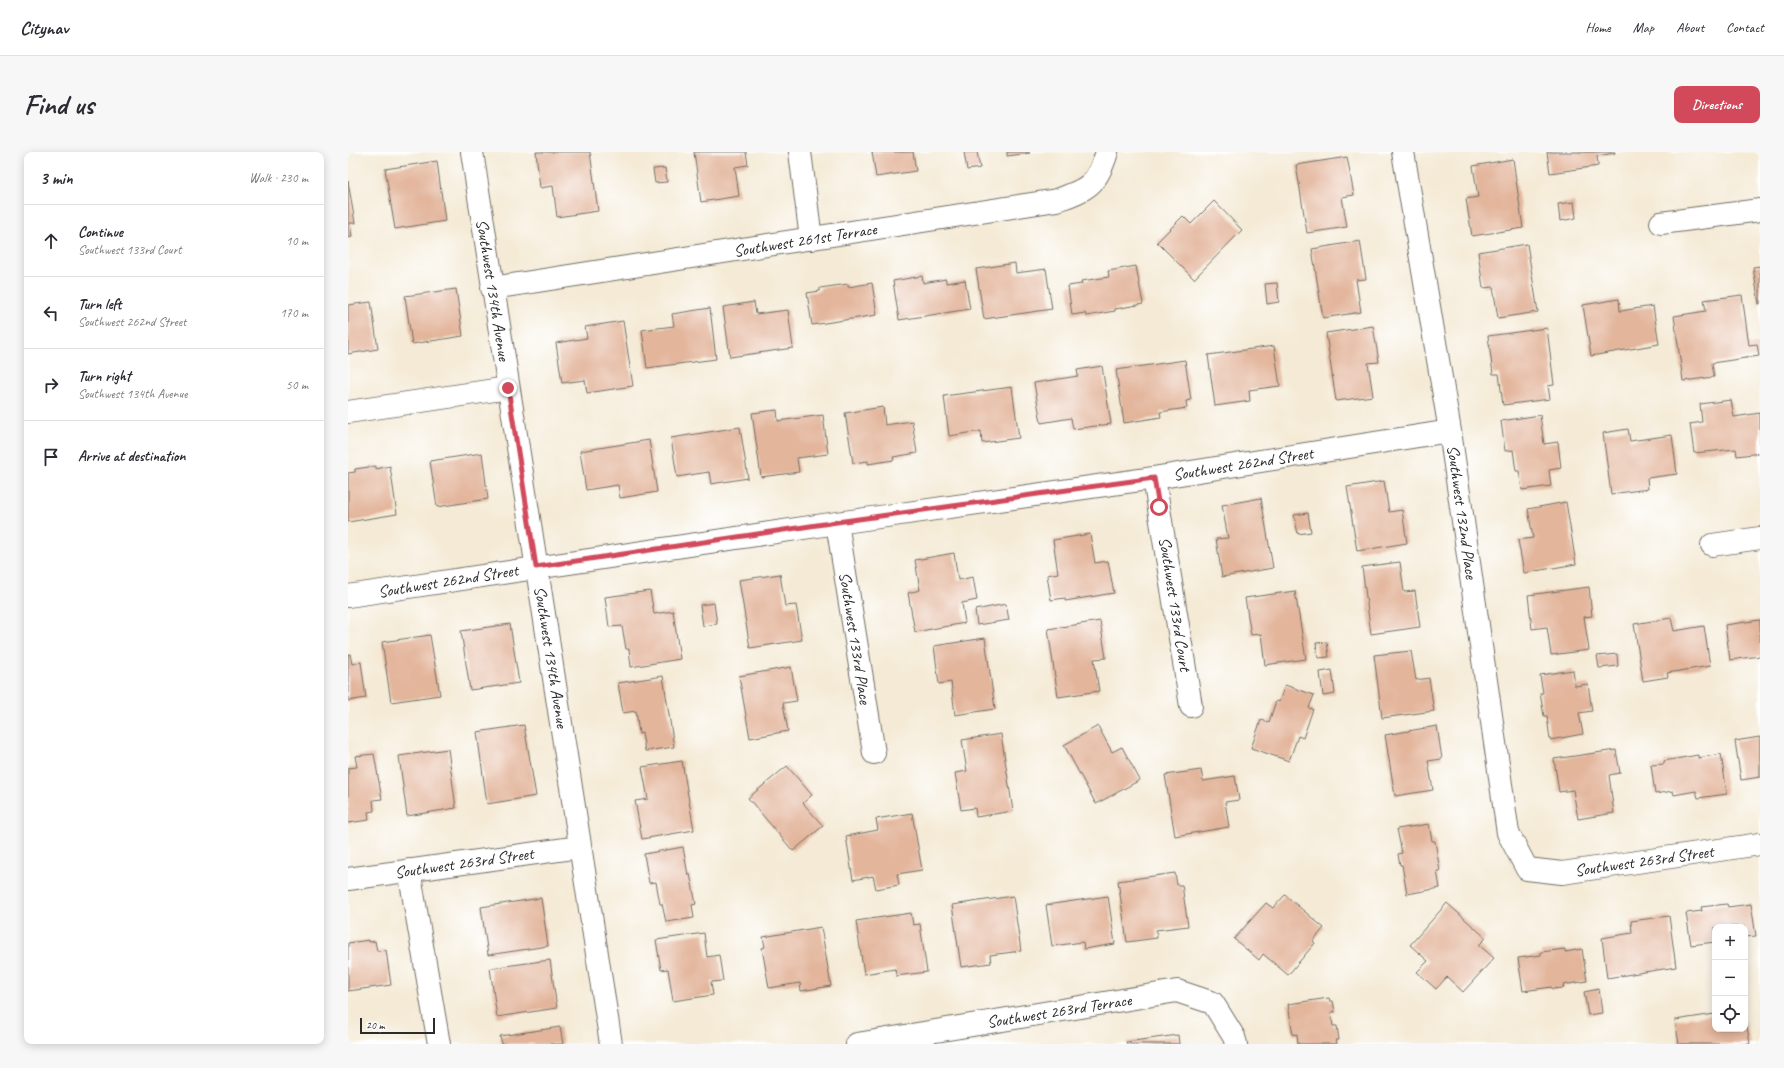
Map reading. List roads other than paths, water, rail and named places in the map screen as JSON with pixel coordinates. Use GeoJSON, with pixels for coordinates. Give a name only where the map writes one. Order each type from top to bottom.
{"type":"FeatureCollection","features":[{"type":"Feature","properties":{"kind":"street","name":"Southwest 134th Avenue"},"geometry":{"type":"LineString","coordinates":[[472,152],[611,1044]]}},
{"type":"Feature","properties":{"kind":"street"},"geometry":{"type":"LineString","coordinates":[[800,152],[811,239]]}},
{"type":"Feature","properties":{"kind":"street","name":"Southwest 132nd Place"},"geometry":{"type":"LineString","coordinates":[[1403,152],[1450,431],[1508,833],[1527,869]]}},
{"type":"Feature","properties":{"kind":"street","name":"Southwest 261st Terrace"},"geometry":{"type":"LineString","coordinates":[[492,288],[1057,200],[1082,191],[1096,179],[1105,158]]}},
{"type":"Feature","properties":{"kind":"street"},"geometry":{"type":"LineString","coordinates":[[1661,223],[1760,210]]}},
{"type":"Feature","properties":{"kind":"street"},"geometry":{"type":"LineString","coordinates":[[348,412],[508,388]]}},
{"type":"Feature","properties":{"kind":"street","name":"Southwest 262nd Street"},"geometry":{"type":"LineString","coordinates":[[348,596],[837,522],[1154,478],[1450,431]]}},
{"type":"Feature","properties":{"kind":"street","name":"Southwest 133rd Court"},"geometry":{"type":"LineString","coordinates":[[1154,478],[1191,706]]}},
{"type":"Feature","properties":{"kind":"street","name":"Southwest 133rd Place"},"geometry":{"type":"LineString","coordinates":[[837,522],[874,752]]}},
{"type":"Feature","properties":{"kind":"street"},"geometry":{"type":"LineString","coordinates":[[1712,545],[1760,538]]}},
{"type":"Feature","properties":{"kind":"street","name":"Southwest 263rd Street"},"geometry":{"type":"LineString","coordinates":[[1527,869],[1562,873],[1760,844]]}},
{"type":"Feature","properties":{"kind":"street","name":"Southwest 263rd Street"},"geometry":{"type":"LineString","coordinates":[[348,879],[580,847]]}},
{"type":"Feature","properties":{"kind":"street"},"geometry":{"type":"LineString","coordinates":[[409,870],[439,1044]]}},
{"type":"Feature","properties":{"kind":"street","name":"Southwest 263rd Terrace"},"geometry":{"type":"LineString","coordinates":[[857,1044],[927,1038],[1177,991],[1213,1003],[1236,1044]]}}]}
